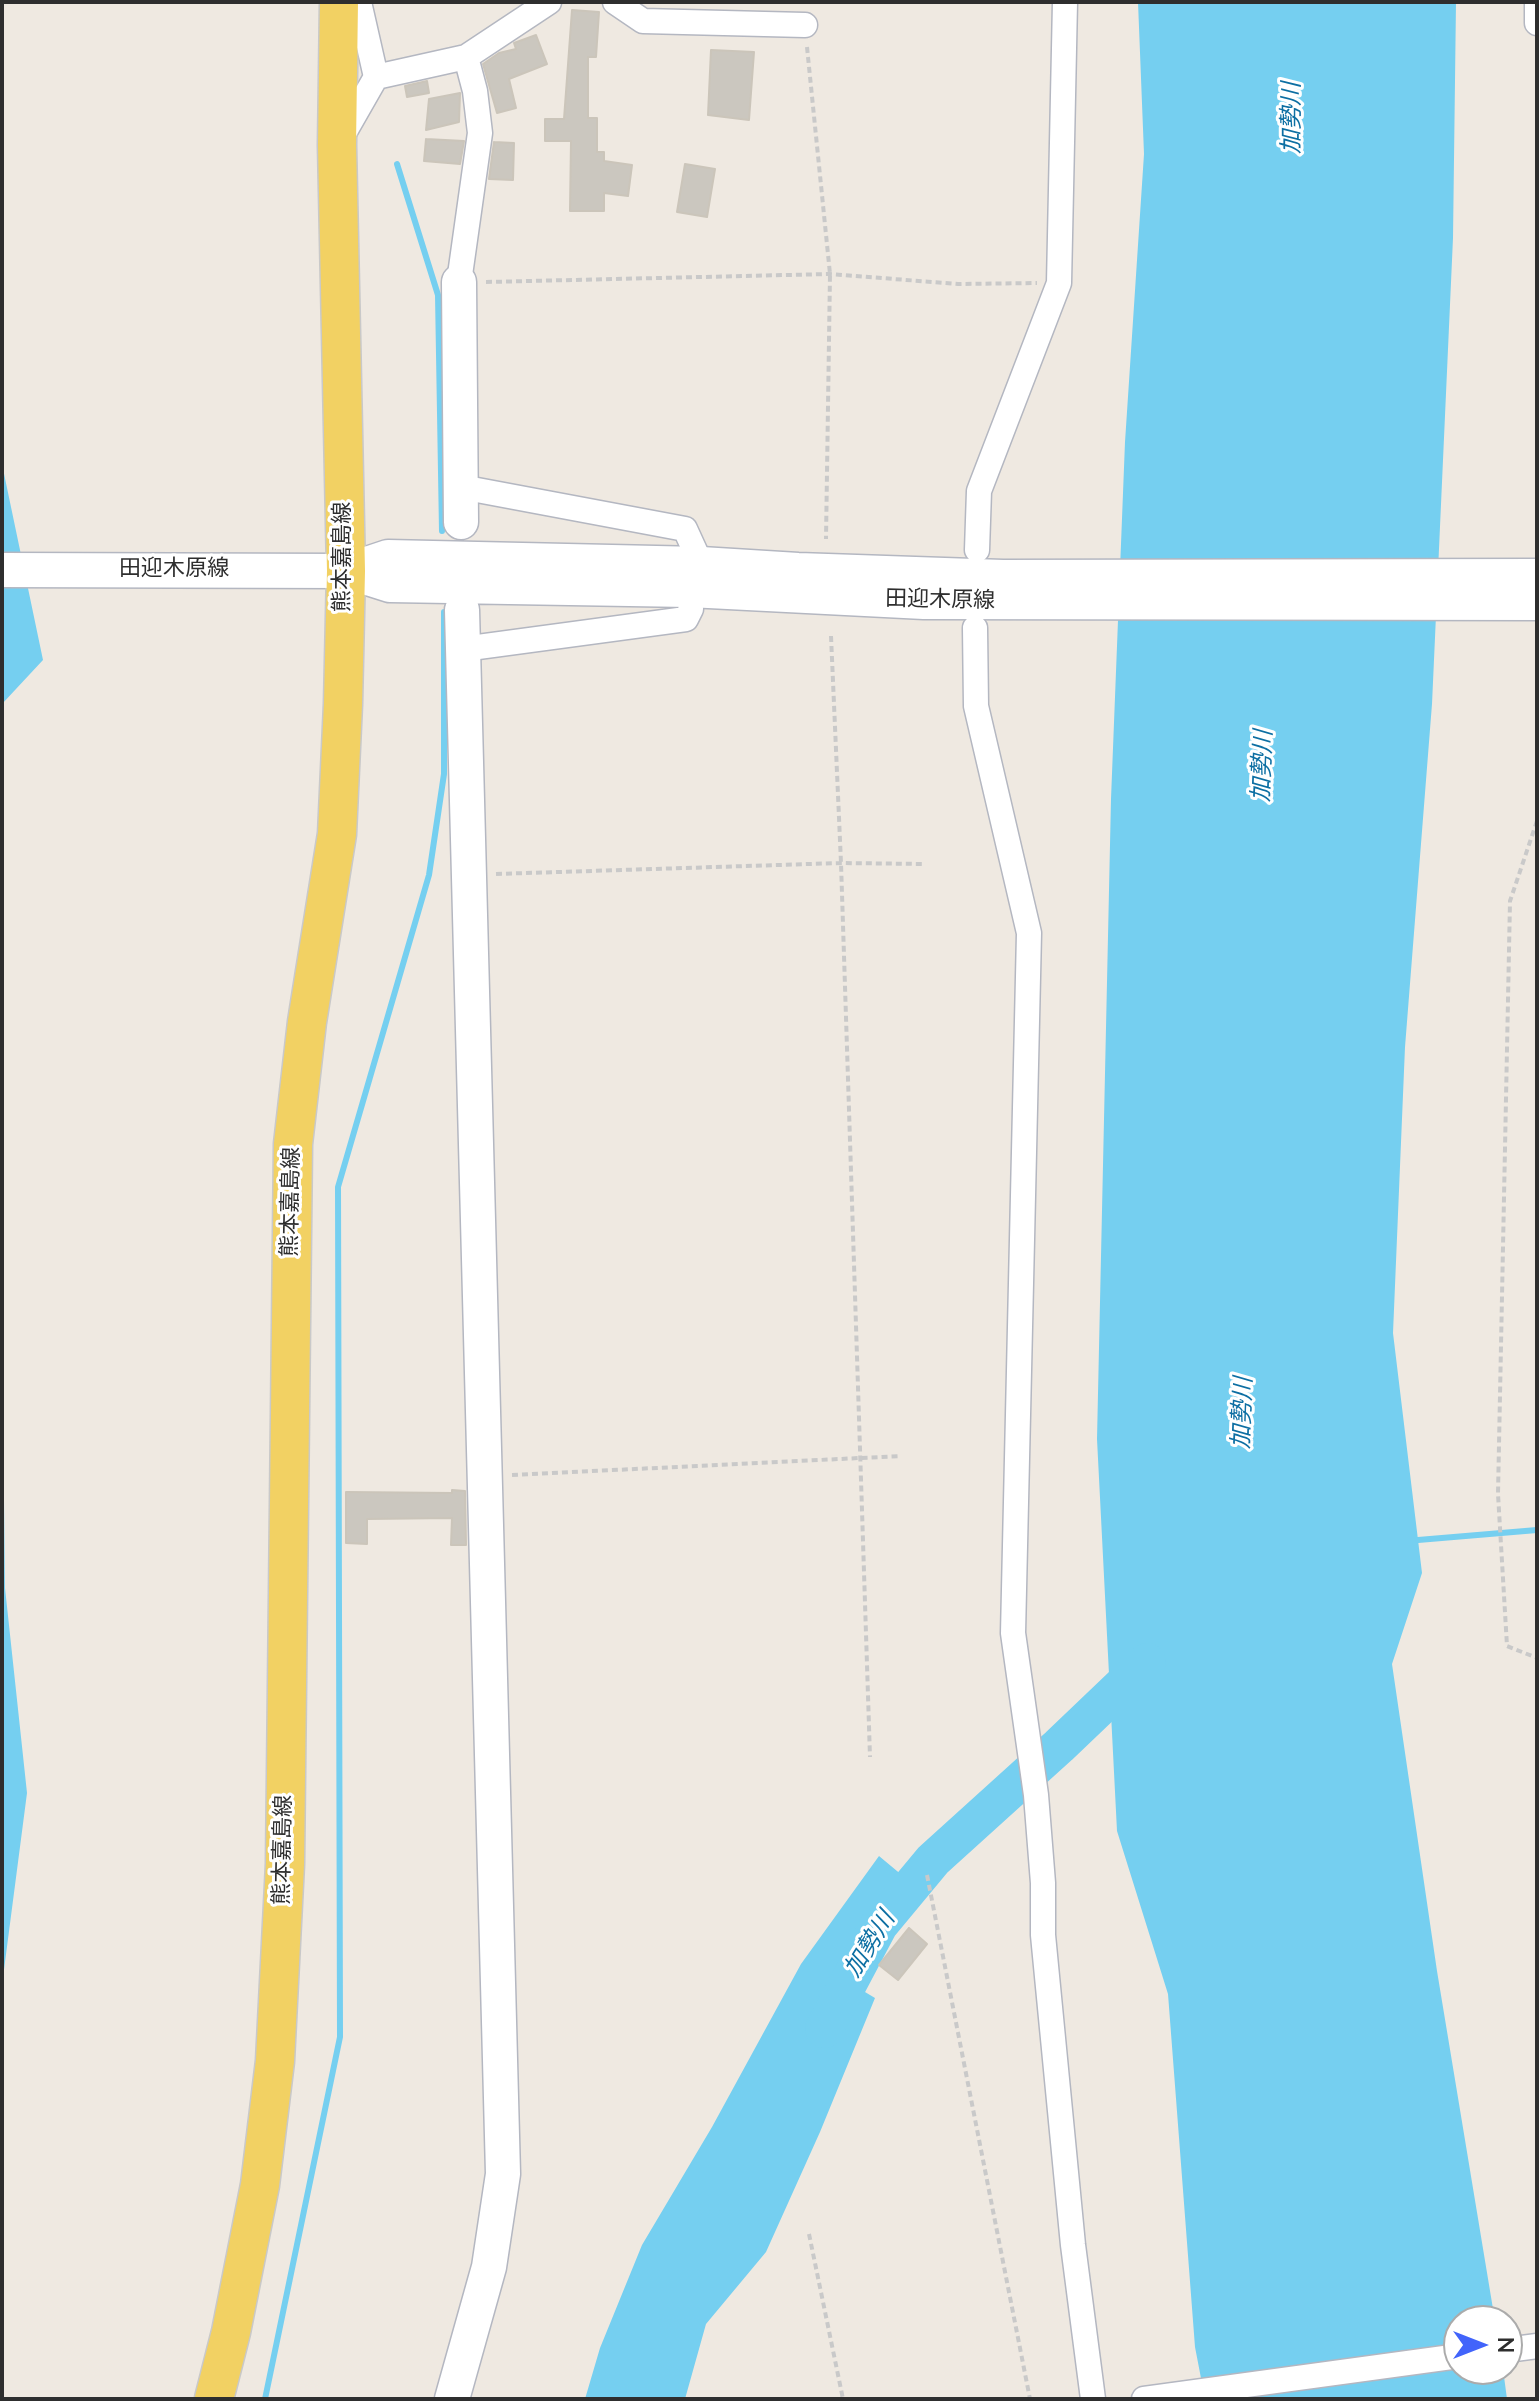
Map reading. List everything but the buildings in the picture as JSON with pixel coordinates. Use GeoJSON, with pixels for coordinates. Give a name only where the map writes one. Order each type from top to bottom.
{"type":"FeatureCollection","features":[{"type":"Feature","properties":{"kind":"main road","name":"熊本嘉島線"},"geometry":{"type":"LineString","coordinates":[[214,2399],[231,2332],[260,2185],[275,2061],[285,1864],[293,1144],[307,1022],[337,834],[346,571],[337,145],[339,2]]}},
{"type":"Feature","properties":{"kind":"street"},"geometry":{"type":"LineString","coordinates":[[337,145],[376,77],[359,2]]}},
{"type":"Feature","properties":{"kind":"street"},"geometry":{"type":"LineString","coordinates":[[376,77],[466,57],[549,2]]}},
{"type":"Feature","properties":{"kind":"street"},"geometry":{"type":"LineString","coordinates":[[615,2],[643,21],[805,25]]}},
{"type":"Feature","properties":{"kind":"street"},"geometry":{"type":"LineString","coordinates":[[977,550],[979,491],[1059,283],[1065,2]]}},
{"type":"Feature","properties":{"kind":"street"},"geometry":{"type":"LineString","coordinates":[[1537,2],[1537,23]]}},
{"type":"Feature","properties":{"kind":"street"},"geometry":{"type":"LineString","coordinates":[[461,522],[459,282],[480,133],[475,91],[466,57]]}},
{"type":"Feature","properties":{"kind":"street"},"geometry":{"type":"LineString","coordinates":[[461,487],[685,529],[695,577],[691,609],[686,619],[463,649]]}},
{"type":"Feature","properties":{"kind":"street","name":"田迎木原線"},"geometry":{"type":"LineString","coordinates":[[2,570],[346,571],[390,585],[695,577],[924,602],[1032,590],[1459,589],[1537,576]]}},
{"type":"Feature","properties":{"kind":"street","name":"田迎木原線"},"geometry":{"type":"LineString","coordinates":[[1459,589],[1537,603]]}},
{"type":"Feature","properties":{"kind":"street"},"geometry":{"type":"LineString","coordinates":[[452,2399],[489,2267],[503,2174],[462,610]]}},
{"type":"Feature","properties":{"kind":"street"},"geometry":{"type":"LineString","coordinates":[[975,628],[976,706],[1029,933],[1013,1633],[1036,1795],[1045,1951],[1073,2245],[1093,2399]]}},
{"type":"Feature","properties":{"kind":"street"},"geometry":{"type":"LineString","coordinates":[[1144,2399],[1443,2358]]}},
{"type":"Feature","properties":{"kind":"path"},"geometry":{"type":"LineString","coordinates":[[805,25],[830,274],[826,539]]}},
{"type":"Feature","properties":{"kind":"path"},"geometry":{"type":"LineString","coordinates":[[459,282],[830,274],[958,284],[1059,283]]}},
{"type":"Feature","properties":{"kind":"path"},"geometry":{"type":"LineString","coordinates":[[831,636],[870,1757]]}},
{"type":"Feature","properties":{"kind":"path"},"geometry":{"type":"LineString","coordinates":[[1537,821],[1510,901],[1498,1494],[1507,1646],[1537,1658]]}},
{"type":"Feature","properties":{"kind":"path"},"geometry":{"type":"LineString","coordinates":[[468,875],[841,863],[925,864]]}},
{"type":"Feature","properties":{"kind":"path"},"geometry":{"type":"LineString","coordinates":[[485,1476],[901,1456]]}},
{"type":"Feature","properties":{"kind":"path"},"geometry":{"type":"LineString","coordinates":[[927,1875],[1030,2399]]}},
{"type":"Feature","properties":{"kind":"path"},"geometry":{"type":"LineString","coordinates":[[809,2234],[843,2399]]}},
{"type":"Feature","properties":{"kind":"water"},"geometry":{"type":"Polygon","coordinates":[[[1138,2],[1456,2],[1453,238],[1432,704],[1405,1047],[1393,1333],[1422,1573],[1392,1664],[1437,1971],[1492,2305],[1443,2305],[1443,2385],[1505,2385],[1507,2399],[1205,2399],[1195,2347],[1168,1994],[1117,1831],[1097,1439],[1111,799],[1125,442],[1144,154],[1138,2]]]}},
{"type":"Feature","properties":{"kind":"water"},"geometry":{"type":"Polygon","coordinates":[[[2,464],[43,660],[2,704],[2,464]]]}},
{"type":"Feature","properties":{"kind":"water"},"geometry":{"type":"Polygon","coordinates":[[[2,1324],[5,1588],[27,1793],[2,1985],[2,1324]]]}},
{"type":"Feature","properties":{"kind":"water"},"geometry":{"type":"Polygon","coordinates":[[[879,1856],[909,1881],[845,1961],[845,1980],[875,1998],[766,2252],[706,2324],[685,2399],[585,2399],[600,2348],[642,2245],[712,2127],[801,1964],[879,1856]]]}},
{"type":"Feature","properties":{"kind":"waterway"},"geometry":{"type":"LineString","coordinates":[[397,164],[438,295],[442,531]]}},
{"type":"Feature","properties":{"kind":"waterway"},"geometry":{"type":"LineString","coordinates":[[265,2399],[340,2037],[338,1187],[429,875],[444,774],[444,612]]}},
{"type":"Feature","properties":{"kind":"waterway"},"geometry":{"type":"LineString","coordinates":[[1418,1540],[1537,1530]]}},
{"type":"Feature","properties":{"kind":"waterway","name":"加勢川"},"geometry":{"type":"LineString","coordinates":[[824,2029],[879,1925],[933,1860],[1147,1662]]}}]}
